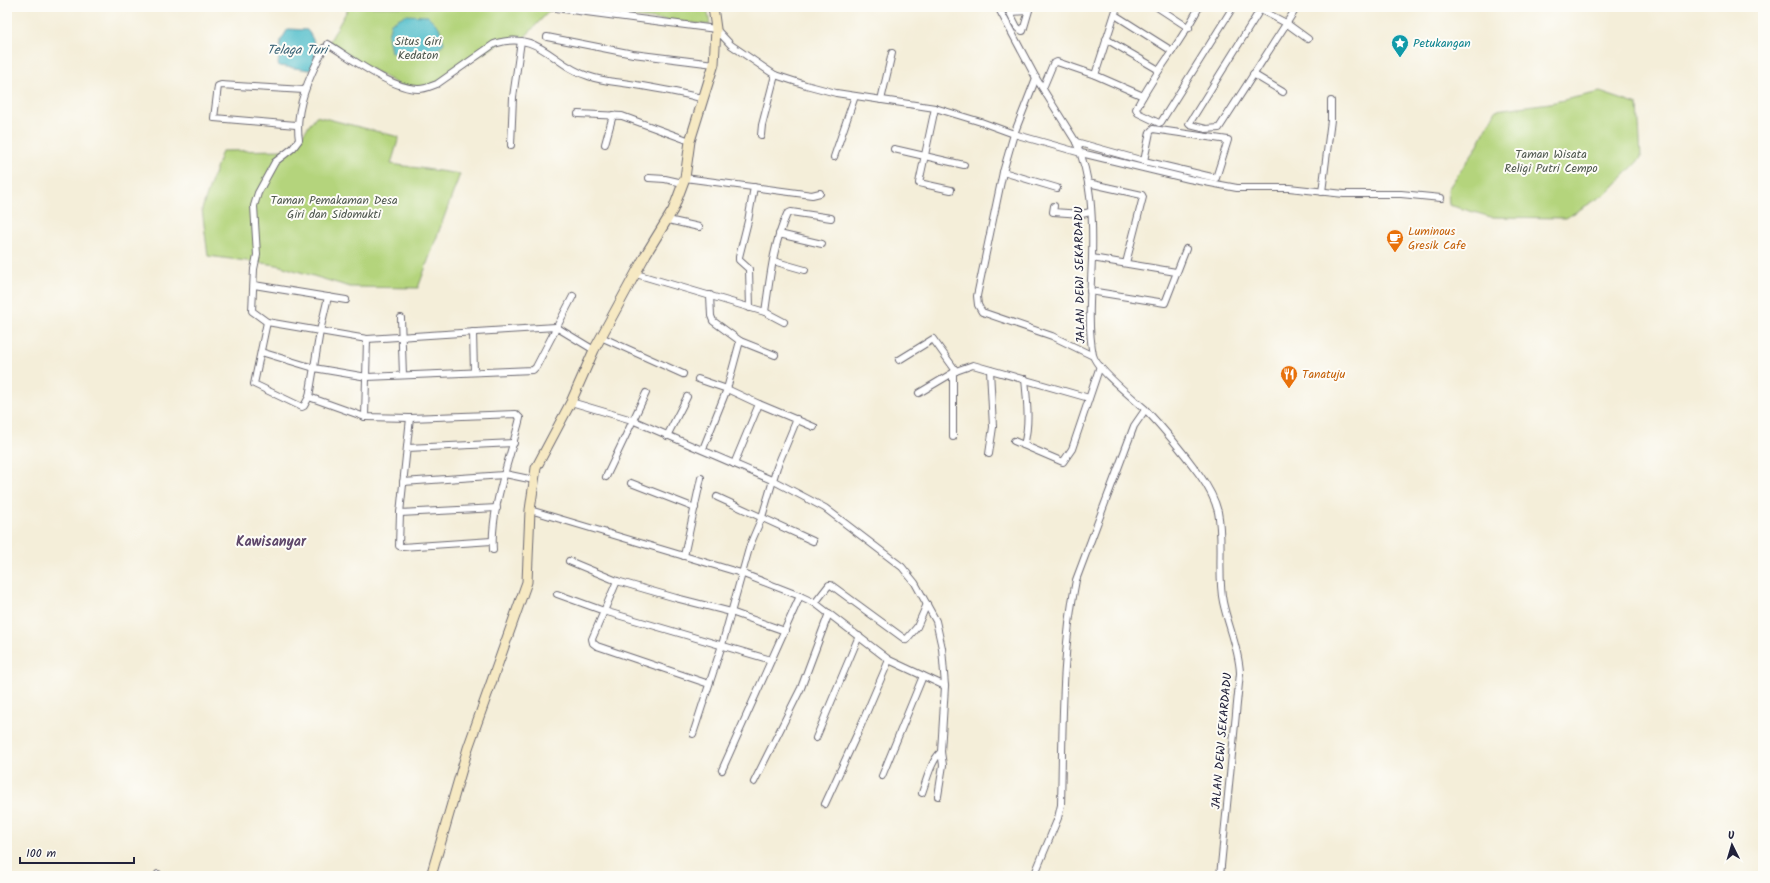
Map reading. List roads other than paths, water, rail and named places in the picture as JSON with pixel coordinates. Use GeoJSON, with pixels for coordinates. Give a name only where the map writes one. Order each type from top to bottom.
{"type":"FeatureCollection","features":[{"type":"Feature","properties":{"kind":"street"},"geometry":{"type":"LineString","coordinates":[[548,7],[716,29],[732,45],[775,75],[806,85],[855,96],[935,108],[1081,154],[1225,186],[1237,188],[1289,188],[1344,194],[1401,194],[1441,198]]}},
{"type":"Feature","properties":{"kind":"street"},"geometry":{"type":"LineString","coordinates":[[431,876],[468,748],[527,582],[530,510],[536,468],[571,402],[601,336],[646,254],[668,220],[684,180],[690,141],[714,64],[716,29],[713,7]]}},
{"type":"Feature","properties":{"kind":"street","name":"JALAN DEWI SEKARDADU"},"geometry":{"type":"LineString","coordinates":[[998,7],[1036,78],[1076,142],[1081,154],[1088,183],[1090,212],[1092,258],[1090,291],[1093,356],[1100,366],[1145,410],[1199,475],[1211,495],[1218,511],[1220,532],[1220,580],[1223,602],[1240,660],[1220,876]]}},
{"type":"Feature","properties":{"kind":"street"},"geometry":{"type":"LineString","coordinates":[[1095,75],[1117,7]]}},
{"type":"Feature","properties":{"kind":"street"},"geometry":{"type":"LineString","coordinates":[[1157,7],[1189,28]]}},
{"type":"Feature","properties":{"kind":"street"},"geometry":{"type":"LineString","coordinates":[[1199,7],[1189,28],[1159,70],[1143,96],[1136,111],[1159,123],[1162,122],[1233,7]]}},
{"type":"Feature","properties":{"kind":"street"},"geometry":{"type":"LineString","coordinates":[[1297,7],[1286,23],[1253,74],[1219,128],[1206,129],[1189,125],[1258,9],[1286,23],[1308,39]]}},
{"type":"Feature","properties":{"kind":"street"},"geometry":{"type":"LineString","coordinates":[[1029,9],[1023,31],[1017,27],[1008,10],[1029,9]]}},
{"type":"Feature","properties":{"kind":"street"},"geometry":{"type":"LineString","coordinates":[[1115,15],[1172,51]]}},
{"type":"Feature","properties":{"kind":"street"},"geometry":{"type":"LineString","coordinates":[[547,37],[632,54],[714,64]]}},
{"type":"Feature","properties":{"kind":"street"},"geometry":{"type":"LineString","coordinates":[[1106,39],[1159,70]]}},
{"type":"Feature","properties":{"kind":"street"},"geometry":{"type":"LineString","coordinates":[[594,350],[556,327],[367,339],[267,322],[252,311],[256,255],[254,206],[258,193],[275,162],[293,148],[299,140],[296,125],[304,90],[326,46],[403,87],[419,89],[437,84],[494,44],[505,40],[522,41],[551,53],[572,70],[588,77],[684,93],[704,99]]}},
{"type":"Feature","properties":{"kind":"street"},"geometry":{"type":"LineString","coordinates":[[511,145],[513,98],[522,41]]}},
{"type":"Feature","properties":{"kind":"street"},"geometry":{"type":"LineString","coordinates":[[881,100],[892,53]]}},
{"type":"Feature","properties":{"kind":"street"},"geometry":{"type":"LineString","coordinates":[[1043,88],[1054,62],[1095,75],[1143,96]]}},
{"type":"Feature","properties":{"kind":"street"},"geometry":{"type":"LineString","coordinates":[[1253,74],[1283,92]]}},
{"type":"Feature","properties":{"kind":"street"},"geometry":{"type":"LineString","coordinates":[[761,135],[775,75]]}},
{"type":"Feature","properties":{"kind":"street"},"geometry":{"type":"LineString","coordinates":[[1036,78],[1014,134],[1003,172],[981,273],[977,296],[978,305],[982,312],[1052,336],[1093,356]]}},
{"type":"Feature","properties":{"kind":"street"},"geometry":{"type":"LineString","coordinates":[[296,125],[214,118],[218,86],[304,90]]}},
{"type":"Feature","properties":{"kind":"street"},"geometry":{"type":"LineString","coordinates":[[834,157],[855,96]]}},
{"type":"Feature","properties":{"kind":"street"},"geometry":{"type":"LineString","coordinates":[[1322,192],[1331,120],[1331,101]]}},
{"type":"Feature","properties":{"kind":"street"},"geometry":{"type":"LineString","coordinates":[[935,108],[919,183],[951,190]]}},
{"type":"Feature","properties":{"kind":"street"},"geometry":{"type":"LineString","coordinates":[[578,114],[622,116],[690,141]]}},
{"type":"Feature","properties":{"kind":"street"},"geometry":{"type":"LineString","coordinates":[[605,144],[613,115]]}},
{"type":"Feature","properties":{"kind":"street"},"geometry":{"type":"LineString","coordinates":[[1076,142],[1144,161],[1216,178],[1228,140],[1153,130],[1150,132],[1144,161]]}},
{"type":"Feature","properties":{"kind":"street"},"geometry":{"type":"LineString","coordinates":[[894,149],[964,166]]}},
{"type":"Feature","properties":{"kind":"street"},"geometry":{"type":"LineString","coordinates":[[1003,172],[1057,188]]}},
{"type":"Feature","properties":{"kind":"street"},"geometry":{"type":"LineString","coordinates":[[649,178],[754,187],[812,195],[820,193]]}},
{"type":"Feature","properties":{"kind":"street"},"geometry":{"type":"LineString","coordinates":[[1088,183],[1142,195],[1143,197],[1126,263]]}},
{"type":"Feature","properties":{"kind":"street"},"geometry":{"type":"LineString","coordinates":[[750,308],[749,269],[739,260],[738,257],[748,221],[754,187]]}},
{"type":"Feature","properties":{"kind":"street"},"geometry":{"type":"LineString","coordinates":[[1054,206],[1053,212],[1078,214],[1090,212]]}},
{"type":"Feature","properties":{"kind":"street"},"geometry":{"type":"LineString","coordinates":[[765,312],[779,234],[787,214],[789,212],[830,218]]}},
{"type":"Feature","properties":{"kind":"street"},"geometry":{"type":"LineString","coordinates":[[668,220],[699,228]]}},
{"type":"Feature","properties":{"kind":"street"},"geometry":{"type":"LineString","coordinates":[[779,234],[822,244]]}},
{"type":"Feature","properties":{"kind":"street"},"geometry":{"type":"LineString","coordinates":[[1090,291],[1163,304],[1167,301],[1176,272],[1186,249]]}},
{"type":"Feature","properties":{"kind":"street"},"geometry":{"type":"LineString","coordinates":[[1092,258],[1176,272]]}},
{"type":"Feature","properties":{"kind":"street"},"geometry":{"type":"LineString","coordinates":[[773,261],[805,270]]}},
{"type":"Feature","properties":{"kind":"street"},"geometry":{"type":"LineString","coordinates":[[636,274],[765,312],[784,322]]}},
{"type":"Feature","properties":{"kind":"street"},"geometry":{"type":"LineString","coordinates":[[254,285],[346,300]]}},
{"type":"Feature","properties":{"kind":"street"},"geometry":{"type":"LineString","coordinates":[[710,295],[711,316],[713,321],[740,341],[775,355]]}},
{"type":"Feature","properties":{"kind":"street"},"geometry":{"type":"LineString","coordinates":[[261,352],[314,368],[367,377],[535,369],[573,296]]}},
{"type":"Feature","properties":{"kind":"street"},"geometry":{"type":"LineString","coordinates":[[267,322],[255,385],[300,407],[304,406],[309,397],[320,331],[328,297]]}},
{"type":"Feature","properties":{"kind":"street"},"geometry":{"type":"LineString","coordinates":[[401,318],[403,375]]}},
{"type":"Feature","properties":{"kind":"street"},"geometry":{"type":"LineString","coordinates":[[473,332],[474,372]]}},
{"type":"Feature","properties":{"kind":"street"},"geometry":{"type":"LineString","coordinates":[[601,336],[683,374]]}},
{"type":"Feature","properties":{"kind":"street"},"geometry":{"type":"LineString","coordinates":[[365,417],[367,339]]}},
{"type":"Feature","properties":{"kind":"street"},"geometry":{"type":"LineString","coordinates":[[899,360],[933,339],[954,372],[953,437]]}},
{"type":"Feature","properties":{"kind":"street"},"geometry":{"type":"LineString","coordinates":[[703,450],[727,389],[740,341]]}},
{"type":"Feature","properties":{"kind":"street"},"geometry":{"type":"LineString","coordinates":[[918,393],[954,372],[973,365],[1089,398]]}},
{"type":"Feature","properties":{"kind":"street"},"geometry":{"type":"LineString","coordinates":[[1014,441],[1063,462],[1072,449],[1100,366]]}},
{"type":"Feature","properties":{"kind":"street"},"geometry":{"type":"LineString","coordinates":[[988,454],[993,427],[990,370]]}},
{"type":"Feature","properties":{"kind":"street"},"geometry":{"type":"LineString","coordinates":[[698,379],[727,389],[814,427]]}},
{"type":"Feature","properties":{"kind":"street"},"geometry":{"type":"LineString","coordinates":[[1024,445],[1028,432],[1025,379]]}},
{"type":"Feature","properties":{"kind":"street"},"geometry":{"type":"LineString","coordinates":[[606,477],[646,393]]}},
{"type":"Feature","properties":{"kind":"street"},"geometry":{"type":"LineString","coordinates":[[309,397],[365,417],[410,418],[514,413],[520,418],[497,508],[492,541],[493,550]]}},
{"type":"Feature","properties":{"kind":"street"},"geometry":{"type":"LineString","coordinates":[[667,436],[687,397]]}},
{"type":"Feature","properties":{"kind":"street"},"geometry":{"type":"LineString","coordinates":[[571,402],[632,420],[774,481],[825,508],[902,567],[915,583],[939,629],[945,686],[941,752],[943,765],[938,796]]}},
{"type":"Feature","properties":{"kind":"street"},"geometry":{"type":"LineString","coordinates":[[734,464],[759,404]]}},
{"type":"Feature","properties":{"kind":"street"},"geometry":{"type":"LineString","coordinates":[[1034,876],[1058,818],[1061,805],[1062,716],[1072,604],[1076,580],[1134,426],[1145,410]]}},
{"type":"Feature","properties":{"kind":"street"},"geometry":{"type":"LineString","coordinates":[[410,418],[400,513],[400,547],[492,541]]}},
{"type":"Feature","properties":{"kind":"street"},"geometry":{"type":"LineString","coordinates":[[693,734],[722,645],[750,545],[762,517],[777,467],[797,419]]}},
{"type":"Feature","properties":{"kind":"street"},"geometry":{"type":"LineString","coordinates":[[407,448],[514,443]]}},
{"type":"Feature","properties":{"kind":"street"},"geometry":{"type":"LineString","coordinates":[[403,482],[505,474],[534,480]]}},
{"type":"Feature","properties":{"kind":"street"},"geometry":{"type":"LineString","coordinates":[[684,556],[701,478]]}},
{"type":"Feature","properties":{"kind":"street"},"geometry":{"type":"LineString","coordinates":[[630,483],[694,508]]}},
{"type":"Feature","properties":{"kind":"street"},"geometry":{"type":"LineString","coordinates":[[717,497],[813,541]]}},
{"type":"Feature","properties":{"kind":"street"},"geometry":{"type":"LineString","coordinates":[[400,513],[497,508]]}},
{"type":"Feature","properties":{"kind":"street"},"geometry":{"type":"LineString","coordinates":[[530,510],[741,573],[800,596],[815,603],[829,613],[889,660],[945,686]]}},
{"type":"Feature","properties":{"kind":"street"},"geometry":{"type":"LineString","coordinates":[[568,561],[617,580],[676,598],[731,612],[785,631]]}},
{"type":"Feature","properties":{"kind":"street"},"geometry":{"type":"LineString","coordinates":[[617,580],[592,639],[595,644],[709,684]]}},
{"type":"Feature","properties":{"kind":"street"},"geometry":{"type":"LineString","coordinates":[[815,603],[828,585],[831,585],[906,640],[917,627],[927,604]]}},
{"type":"Feature","properties":{"kind":"street"},"geometry":{"type":"LineString","coordinates":[[558,594],[604,611],[771,660]]}},
{"type":"Feature","properties":{"kind":"street"},"geometry":{"type":"LineString","coordinates":[[722,770],[800,596]]}},
{"type":"Feature","properties":{"kind":"street"},"geometry":{"type":"LineString","coordinates":[[754,782],[801,688],[829,613]]}},
{"type":"Feature","properties":{"kind":"street"},"geometry":{"type":"LineString","coordinates":[[816,738],[859,636]]}},
{"type":"Feature","properties":{"kind":"street"},"geometry":{"type":"LineString","coordinates":[[825,804],[889,660]]}},
{"type":"Feature","properties":{"kind":"street"},"geometry":{"type":"LineString","coordinates":[[882,776],[923,676]]}},
{"type":"Feature","properties":{"kind":"street"},"geometry":{"type":"LineString","coordinates":[[922,793],[937,756],[941,752]]}},
{"type":"Feature","properties":{"kind":"water"},"geometry":{"type":"Polygon","coordinates":[[[405,15],[428,16],[439,27],[444,43],[432,56],[407,55],[391,52],[388,36],[391,23],[405,15]]]}},
{"type":"Feature","properties":{"kind":"water","name":"Telaga Turi"},"geometry":{"type":"Polygon","coordinates":[[[288,29],[307,30],[313,39],[315,61],[310,70],[279,66],[281,40],[288,29]]]}},
{"type":"Feature","properties":{"kind":"place","name":"Petukangan"},"geometry":{"type":"Point","coordinates":[1400,58]}},
{"type":"Feature","properties":{"kind":"place","name":"Luminous Gresik Cafe"},"geometry":{"type":"Point","coordinates":[1395,253]}},
{"type":"Feature","properties":{"kind":"place","name":"Tanatuju"},"geometry":{"type":"Point","coordinates":[1289,389]}},
{"type":"Feature","properties":{"kind":"district","name":"Kawisanyar"},"geometry":{"type":"Point","coordinates":[271,542]}},
{"type":"Feature","properties":{"kind":"park label","name":"Situs Giri Kedaton"},"geometry":{"type":"Point","coordinates":[418,48]}},
{"type":"Feature","properties":{"kind":"park label","name":"Taman Wisata Religi Putri Cempo"},"geometry":{"type":"Point","coordinates":[1551,161]}},
{"type":"Feature","properties":{"kind":"park label","name":"Taman Pemakaman Desa Giri dan Sidomukti"},"geometry":{"type":"Point","coordinates":[334,207]}}]}
